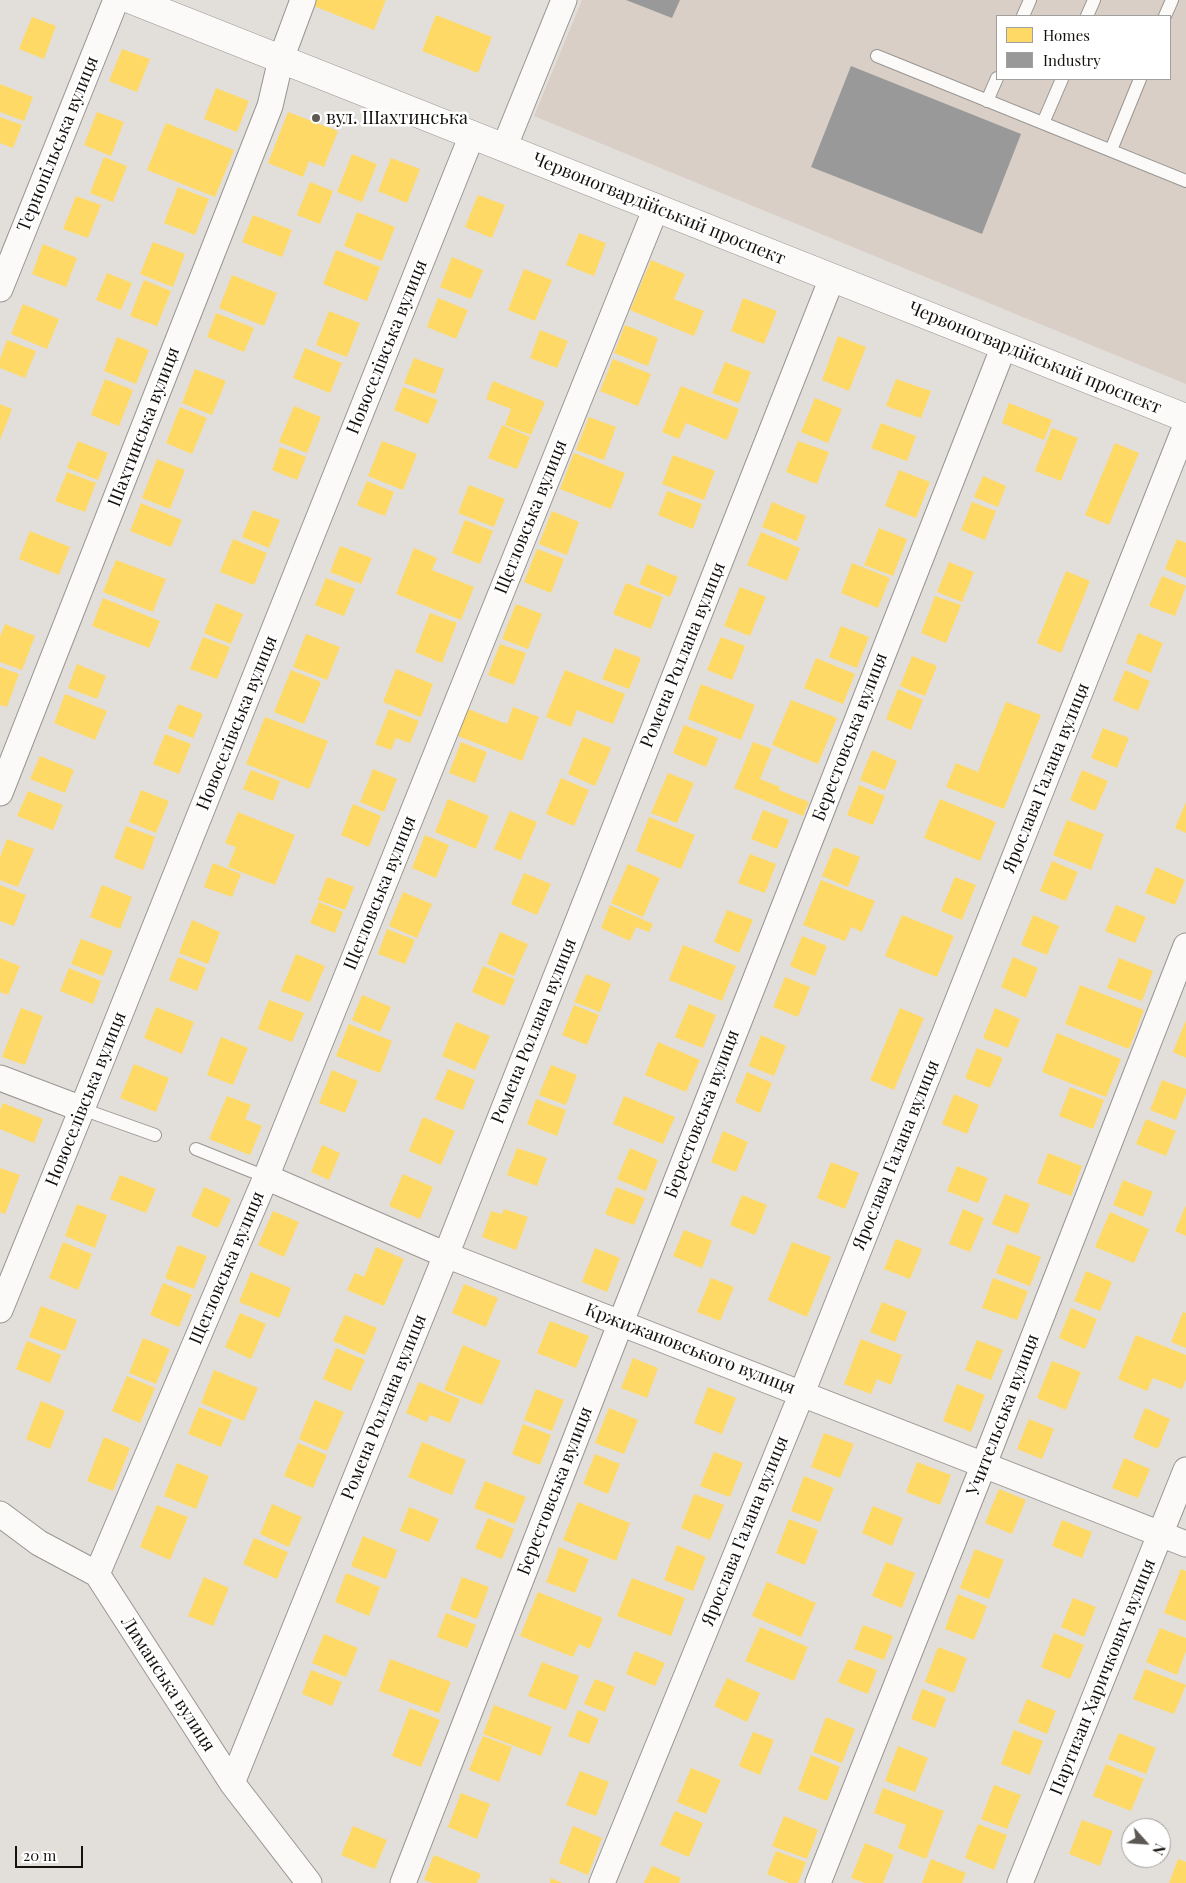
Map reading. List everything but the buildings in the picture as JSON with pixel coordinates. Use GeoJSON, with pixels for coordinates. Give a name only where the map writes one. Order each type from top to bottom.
{"type":"FeatureCollection","features":[{"type":"Feature","properties":{"kind":"main road","name":"Червоногвардійський проспект"},"geometry":{"type":"LineString","coordinates":[[132,0],[1186,418]]}},
{"type":"Feature","properties":{"kind":"street","name":"Тернопільська вулиця"},"geometry":{"type":"LineString","coordinates":[[0,288],[116,0]]}},
{"type":"Feature","properties":{"kind":"street","name":"Шахтинська вулиця"},"geometry":{"type":"LineString","coordinates":[[0,793],[270,106],[281,59],[303,0]]}},
{"type":"Feature","properties":{"kind":"street"},"geometry":{"type":"LineString","coordinates":[[504,148],[564,0]]}},
{"type":"Feature","properties":{"kind":"street","name":"Новоселівська вулиця"},"geometry":{"type":"LineString","coordinates":[[0,1310],[472,135]]}},
{"type":"Feature","properties":{"kind":"street","name":"Щегловська вулиця"},"geometry":{"type":"LineString","coordinates":[[97,1574],[266,1177],[656,208]]}},
{"type":"Feature","properties":{"kind":"street","name":"Ромена Роллана вулиця"},"geometry":{"type":"LineString","coordinates":[[232,1783],[446,1255],[832,278]]}},
{"type":"Feature","properties":{"kind":"street","name":"Берестовська вулиця"},"geometry":{"type":"LineString","coordinates":[[403,1883],[1004,346]]}},
{"type":"Feature","properties":{"kind":"street","name":"Ярослава Галана вулиця"},"geometry":{"type":"LineString","coordinates":[[602,1883],[802,1393],[1186,425]]}},
{"type":"Feature","properties":{"kind":"street","name":"Учительська вулиця"},"geometry":{"type":"LineString","coordinates":[[818,1883],[1186,946]]}},
{"type":"Feature","properties":{"kind":"street"},"geometry":{"type":"LineString","coordinates":[[0,1078],[82,1109]]}},
{"type":"Feature","properties":{"kind":"street","name":"Кржижановського вулиця"},"geometry":{"type":"LineString","coordinates":[[266,1177],[446,1255],[1186,1544]]}},
{"type":"Feature","properties":{"kind":"street","name":"Партизан Харичкових вулиця"},"geometry":{"type":"LineString","coordinates":[[1020,1883],[1186,1470]]}},
{"type":"Feature","properties":{"kind":"street","name":"Лиманська вулиця"},"geometry":{"type":"LineString","coordinates":[[0,1514],[39,1543],[97,1574],[232,1783],[309,1883]]}},
{"type":"Feature","properties":{"kind":"lane"},"geometry":{"type":"LineString","coordinates":[[1023,15],[1030,0]]}},
{"type":"Feature","properties":{"kind":"lane"},"geometry":{"type":"LineString","coordinates":[[1087,15],[1094,0]]}},
{"type":"Feature","properties":{"kind":"lane"},"geometry":{"type":"LineString","coordinates":[[1165,15],[1172,0]]}},
{"type":"Feature","properties":{"kind":"lane"},"geometry":{"type":"LineString","coordinates":[[877,56],[1186,181]]}},
{"type":"Feature","properties":{"kind":"lane"},"geometry":{"type":"LineString","coordinates":[[987,101],[996,80]]}},
{"type":"Feature","properties":{"kind":"lane"},"geometry":{"type":"LineString","coordinates":[[1043,123],[1062,80]]}},
{"type":"Feature","properties":{"kind":"lane"},"geometry":{"type":"LineString","coordinates":[[1111,150],[1140,80]]}},
{"type":"Feature","properties":{"kind":"lane"},"geometry":{"type":"LineString","coordinates":[[82,1109],[155,1136]]}},
{"type":"Feature","properties":{"kind":"lane","name":"Кржижановського вулиця"},"geometry":{"type":"LineString","coordinates":[[196,1150],[266,1177]]}},
{"type":"Feature","properties":{"kind":"shaded area"},"geometry":{"type":"Polygon","coordinates":[[[582,0],[1186,0],[1186,384],[534,116],[582,0]]]}},
{"type":"Feature","properties":{"kind":"place","name":"вул. Шахтинська"},"geometry":{"type":"Point","coordinates":[316,118]}}]}
